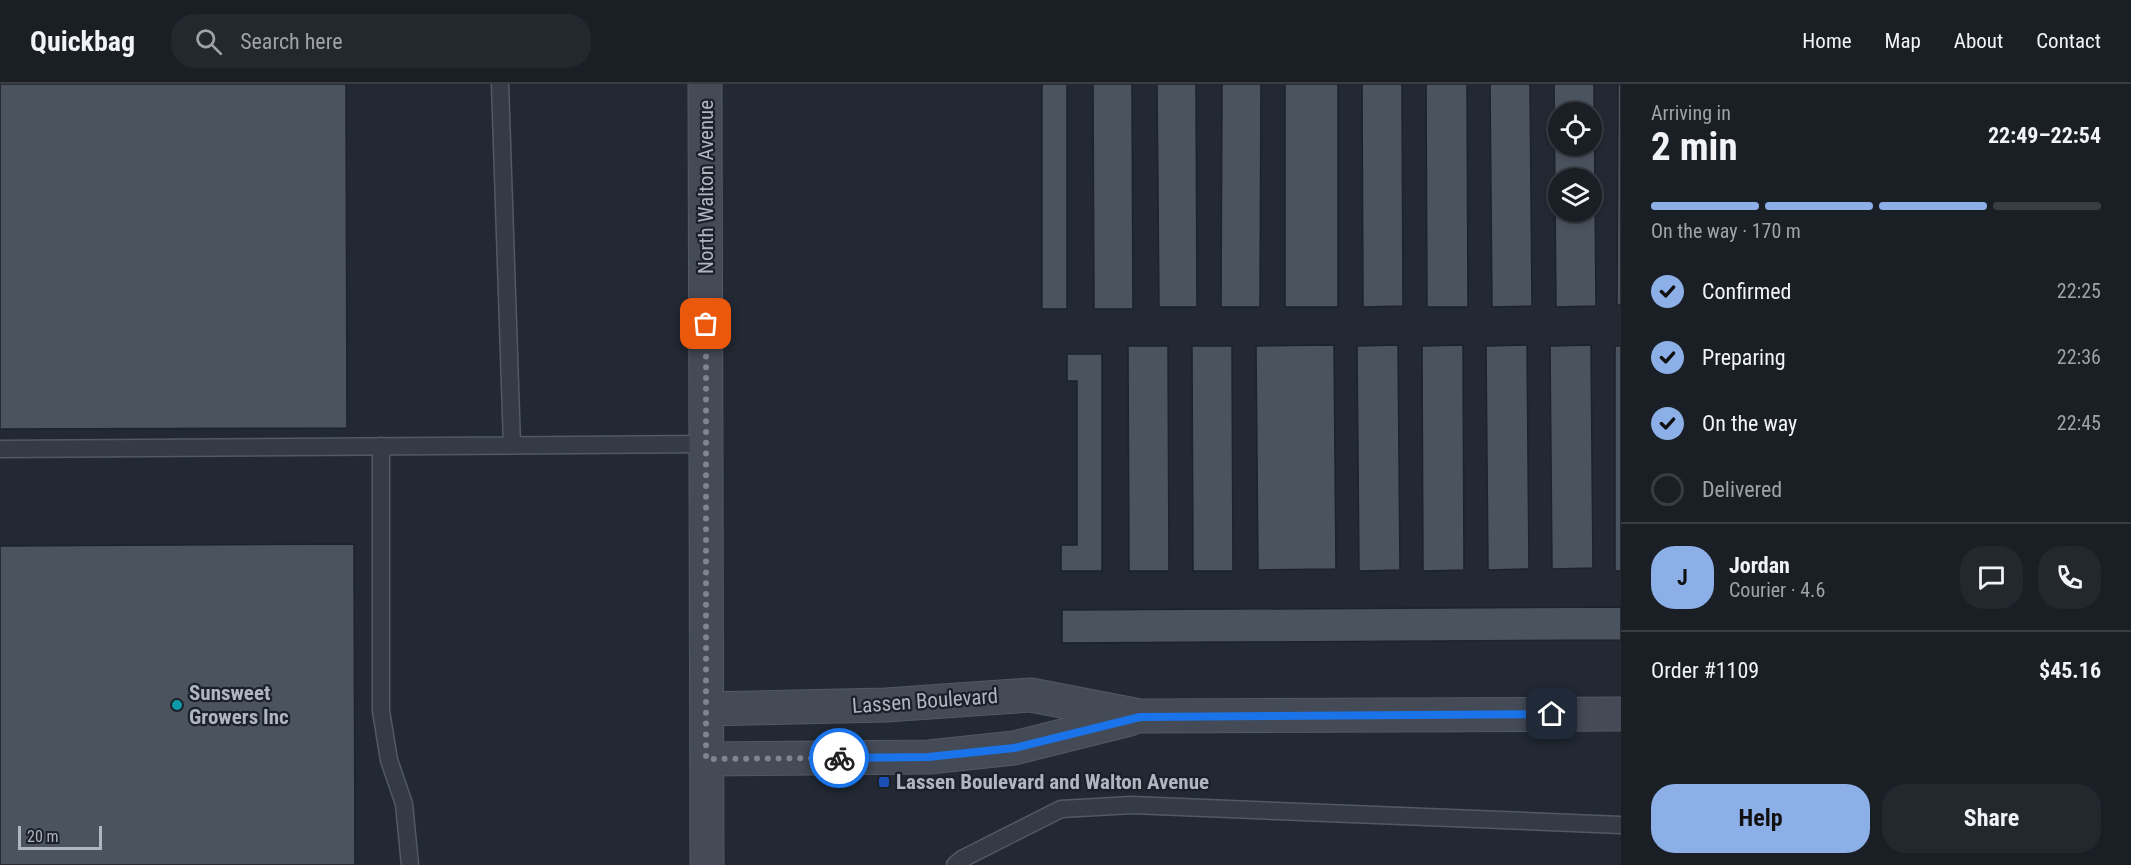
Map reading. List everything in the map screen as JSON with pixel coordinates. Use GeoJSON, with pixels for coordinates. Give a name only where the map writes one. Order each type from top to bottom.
{"type":"FeatureCollection","features":[{"type":"Feature","properties":{"kind":"street","name":"North Walton Avenue"},"geometry":{"type":"LineString","coordinates":[[705,84],[707,865]]}},
{"type":"Feature","properties":{"kind":"street","name":"Lassen Boulevard"},"geometry":{"type":"LineString","coordinates":[[707,710],[886,705],[1030,695],[1140,717],[1621,714]]}},
{"type":"Feature","properties":{"kind":"street","name":"Lassen Boulevard"},"geometry":{"type":"LineString","coordinates":[[706,759],[928,757],[1014,748],[1140,717]]}},
{"type":"Feature","properties":{"kind":"lane"},"geometry":{"type":"LineString","coordinates":[[500,84],[512,445]]}},
{"type":"Feature","properties":{"kind":"lane"},"geometry":{"type":"LineString","coordinates":[[0,449],[706,444]]}},
{"type":"Feature","properties":{"kind":"lane"},"geometry":{"type":"LineString","coordinates":[[381,446],[381,711],[389,760],[404,804],[410,865]]}},
{"type":"Feature","properties":{"kind":"lane"},"geometry":{"type":"LineString","coordinates":[[955,865],[1061,809],[1073,808],[1132,806],[1621,825]]}},
{"type":"Feature","properties":{"kind":"building"},"geometry":{"type":"Polygon","coordinates":[[[0,84],[346,84],[347,428],[0,429],[0,84]]]}},
{"type":"Feature","properties":{"kind":"building"},"geometry":{"type":"Polygon","coordinates":[[[1042,84],[1067,84],[1067,309],[1042,309],[1042,84]]]}},
{"type":"Feature","properties":{"kind":"building"},"geometry":{"type":"Polygon","coordinates":[[[1093,84],[1132,84],[1133,309],[1094,309],[1093,84]]]}},
{"type":"Feature","properties":{"kind":"building"},"geometry":{"type":"Polygon","coordinates":[[[1157,84],[1196,84],[1197,307],[1159,307],[1157,84]]]}},
{"type":"Feature","properties":{"kind":"building"},"geometry":{"type":"Polygon","coordinates":[[[1222,84],[1261,84],[1260,307],[1221,307],[1222,84]]]}},
{"type":"Feature","properties":{"kind":"building"},"geometry":{"type":"Polygon","coordinates":[[[1285,84],[1338,84],[1338,307],[1285,307],[1285,84]]]}},
{"type":"Feature","properties":{"kind":"building"},"geometry":{"type":"Polygon","coordinates":[[[1362,84],[1402,84],[1403,306],[1363,307],[1362,84]]]}},
{"type":"Feature","properties":{"kind":"building"},"geometry":{"type":"Polygon","coordinates":[[[1426,84],[1467,84],[1468,307],[1427,307],[1426,84]]]}},
{"type":"Feature","properties":{"kind":"building"},"geometry":{"type":"Polygon","coordinates":[[[1490,84],[1530,84],[1532,306],[1492,307],[1490,84]]]}},
{"type":"Feature","properties":{"kind":"building"},"geometry":{"type":"Polygon","coordinates":[[[1554,84],[1594,84],[1594,102],[1554,102],[1554,84]]]}},
{"type":"Feature","properties":{"kind":"building"},"geometry":{"type":"Polygon","coordinates":[[[1618,84],[1621,84],[1621,305],[1617,305],[1618,84]]]}},
{"type":"Feature","properties":{"kind":"building"},"geometry":{"type":"Polygon","coordinates":[[[1555,156],[1595,156],[1595,168],[1555,168],[1555,156]]]}},
{"type":"Feature","properties":{"kind":"building"},"geometry":{"type":"Polygon","coordinates":[[[1555,222],[1595,222],[1596,306],[1556,307],[1555,222]]]}},
{"type":"Feature","properties":{"kind":"building"},"geometry":{"type":"Polygon","coordinates":[[[1334,345],[1336,569],[1258,570],[1256,346],[1334,345]]]}},
{"type":"Feature","properties":{"kind":"building"},"geometry":{"type":"Polygon","coordinates":[[[1398,345],[1400,570],[1359,571],[1357,346],[1398,345]]]}},
{"type":"Feature","properties":{"kind":"building"},"geometry":{"type":"Polygon","coordinates":[[[1463,345],[1464,570],[1423,571],[1422,346],[1463,345]]]}},
{"type":"Feature","properties":{"kind":"building"},"geometry":{"type":"Polygon","coordinates":[[[1527,345],[1529,569],[1488,570],[1486,346],[1527,345]]]}},
{"type":"Feature","properties":{"kind":"building"},"geometry":{"type":"Polygon","coordinates":[[[1591,345],[1593,568],[1552,569],[1550,346],[1591,345]]]}},
{"type":"Feature","properties":{"kind":"building"},"geometry":{"type":"Polygon","coordinates":[[[1128,346],[1168,346],[1169,571],[1129,571],[1128,346]]]}},
{"type":"Feature","properties":{"kind":"building"},"geometry":{"type":"Polygon","coordinates":[[[1192,346],[1232,346],[1233,571],[1193,571],[1192,346]]]}},
{"type":"Feature","properties":{"kind":"building"},"geometry":{"type":"Polygon","coordinates":[[[1615,346],[1621,346],[1621,571],[1615,571],[1615,346]]]}},
{"type":"Feature","properties":{"kind":"building"},"geometry":{"type":"Polygon","coordinates":[[[1067,354],[1102,354],[1102,571],[1061,571],[1061,545],[1077,545],[1077,381],[1067,381],[1067,354]]]}},
{"type":"Feature","properties":{"kind":"building","name":"Sunsweet Growers Inc"},"geometry":{"type":"Polygon","coordinates":[[[354,544],[355,865],[0,865],[0,546],[354,544]]]}},
{"type":"Feature","properties":{"kind":"building"},"geometry":{"type":"Polygon","coordinates":[[[1621,607],[1621,640],[1062,643],[1062,610],[1621,607]]]}},
{"type":"Feature","properties":{"kind":"way so far"},"geometry":{"type":"LineString","coordinates":[[706,324],[706,759],[839,758]]}},
{"type":"Feature","properties":{"kind":"place","name":"Sunsweet Growers Inc"},"geometry":{"type":"Point","coordinates":[177,705]}},
{"type":"Feature","properties":{"kind":"place","name":"Lassen Boulevard and Walton Avenue"},"geometry":{"type":"Point","coordinates":[884,782]}},
{"type":"Feature","properties":{"kind":"route"},"geometry":{"type":"LineString","coordinates":[[839,758],[928,757],[1014,748],[1140,717],[1552,714]]}}]}
